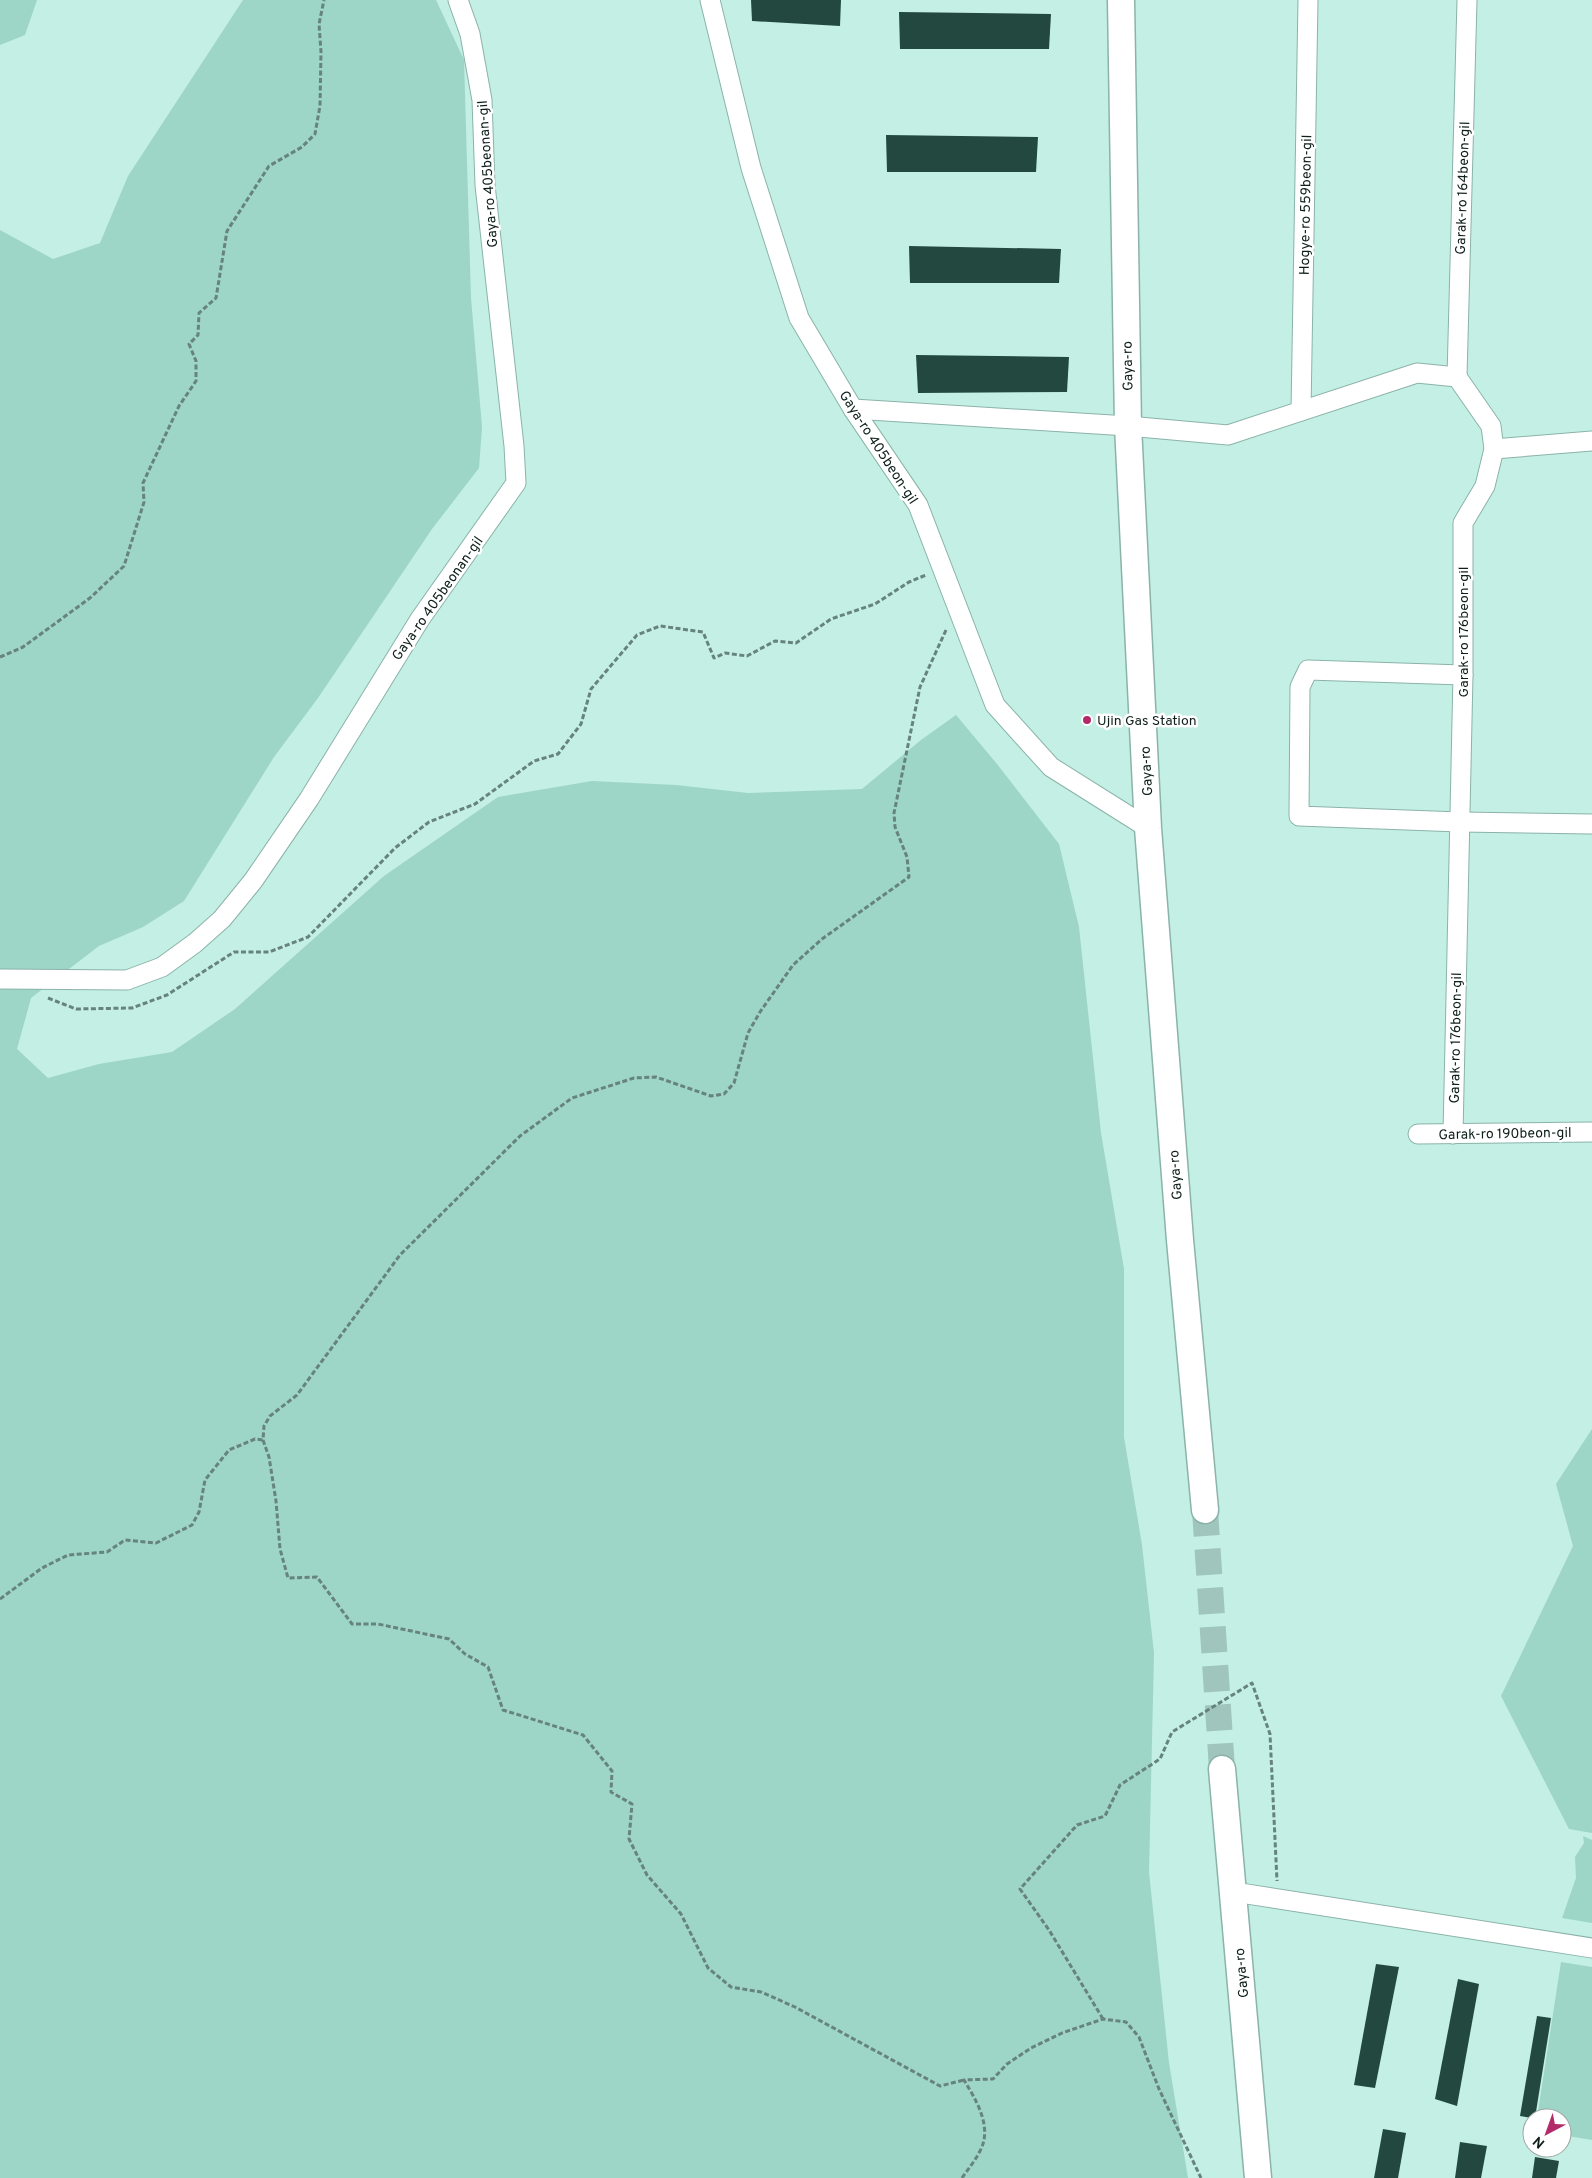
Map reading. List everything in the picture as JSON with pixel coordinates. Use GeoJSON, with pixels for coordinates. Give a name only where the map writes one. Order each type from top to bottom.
{"type":"FeatureCollection","features":[{"type":"Feature","properties":{"kind":"main road","name":"Gaya-ro"},"geometry":{"type":"LineString","coordinates":[[1121,0],[1128,426],[1148,828],[1180,1240],[1205,1510]]}},
{"type":"Feature","properties":{"kind":"main road","name":"Gaya-ro"},"geometry":{"type":"LineString","coordinates":[[1222,1769],[1258,2178]]}},
{"type":"Feature","properties":{"kind":"street","name":"Gaya-ro 405beonan-gil"},"geometry":{"type":"LineString","coordinates":[[0,979],[127,980],[162,967],[195,943],[222,918],[253,881],[309,799],[420,619],[516,483],[514,446],[485,185],[482,100],[470,34],[458,0]]}},
{"type":"Feature","properties":{"kind":"street","name":"Gaya-ro 405beon-gil"},"geometry":{"type":"LineString","coordinates":[[710,0],[752,168],[799,318],[852,408],[918,505],[995,705],[1051,767],[1148,828]]}},
{"type":"Feature","properties":{"kind":"street","name":"Hogye-ro 559beon-gil"},"geometry":{"type":"LineString","coordinates":[[1302,411],[1308,0]]}},
{"type":"Feature","properties":{"kind":"street","name":"Garak-ro 164beon-gil"},"geometry":{"type":"LineString","coordinates":[[1457,377],[1467,0]]}},
{"type":"Feature","properties":{"kind":"street"},"geometry":{"type":"LineString","coordinates":[[852,408],[1128,426],[1228,435],[1417,373],[1457,377],[1491,426],[1494,449],[1592,441]]}},
{"type":"Feature","properties":{"kind":"street","name":"Garak-ro 176beon-gil"},"geometry":{"type":"LineString","coordinates":[[1452,1134],[1463,675],[1463,523],[1485,486],[1494,449]]}},
{"type":"Feature","properties":{"kind":"street"},"geometry":{"type":"LineString","coordinates":[[1463,675],[1308,670],[1300,687],[1299,816],[1460,822],[1592,824]]}},
{"type":"Feature","properties":{"kind":"street","name":"Garak-ro 190beon-gil"},"geometry":{"type":"LineString","coordinates":[[1418,1134],[1592,1132]]}},
{"type":"Feature","properties":{"kind":"street"},"geometry":{"type":"LineString","coordinates":[[1234,1892],[1592,1948]]}},
{"type":"Feature","properties":{"kind":"path"},"geometry":{"type":"LineString","coordinates":[[0,657],[23,647],[90,598],[124,566],[144,502],[143,483],[179,406],[196,381],[196,361],[189,344],[198,335],[199,313],[216,298],[227,231],[269,166],[302,147],[315,134],[320,106],[322,52],[319,24],[324,0]]}},
{"type":"Feature","properties":{"kind":"path"},"geometry":{"type":"LineString","coordinates":[[269,952],[308,937],[395,848],[428,822],[475,804],[534,761],[558,754],[581,724],[591,689],[637,635],[660,626],[703,632],[714,658],[725,653],[747,656],[775,641],[796,643],[831,619],[875,604],[909,582],[943,569]]}},
{"type":"Feature","properties":{"kind":"path"},"geometry":{"type":"LineString","coordinates":[[945,622],[946,631],[920,686],[894,813],[895,827],[907,857],[909,877],[822,939],[794,965],[760,1012],[748,1033],[734,1083],[724,1094],[711,1096],[656,1077],[634,1078],[572,1098],[520,1136],[400,1256],[297,1395],[270,1416],[264,1426],[263,1440],[269,1457],[276,1501],[280,1549],[288,1578],[317,1577],[352,1624],[378,1624],[449,1639],[465,1654],[488,1667],[503,1710],[583,1734],[612,1771],[611,1792],[632,1804],[629,1839],[646,1875],[681,1914],[708,1968],[730,1987],[761,1992],[795,2007],[940,2086],[964,2080],[993,2079],[1007,2064],[1030,2048],[1062,2033],[1103,2019],[1126,2022],[1139,2036],[1159,2089],[1201,2178]]}},
{"type":"Feature","properties":{"kind":"path"},"geometry":{"type":"LineString","coordinates":[[0,1599],[42,1568],[68,1555],[107,1552],[125,1540],[156,1543],[192,1525],[199,1512],[205,1480],[229,1450],[255,1439],[263,1440]]}},
{"type":"Feature","properties":{"kind":"path"},"geometry":{"type":"LineString","coordinates":[[1103,2019],[1049,1930],[1020,1889],[1077,1825],[1105,1816],[1120,1785],[1160,1759],[1172,1732],[1252,1683],[1270,1734],[1277,1898]]}},
{"type":"Feature","properties":{"kind":"path"},"geometry":{"type":"LineString","coordinates":[[962,2178],[981,2150],[984,2137],[981,2111],[964,2080]]}},
{"type":"Feature","properties":{"kind":"green space"},"geometry":{"type":"Polygon","coordinates":[[[0,0],[37,0],[25,35],[0,45],[0,0]]]}},
{"type":"Feature","properties":{"kind":"green space"},"geometry":{"type":"Polygon","coordinates":[[[243,0],[436,0],[464,60],[471,298],[482,427],[479,468],[432,529],[318,698],[274,757],[184,901],[143,927],[99,946],[31,998],[17,1049],[48,1078],[99,1064],[172,1052],[235,1009],[384,876],[498,797],[592,781],[676,785],[748,793],[862,789],[921,740],[956,715],[1059,844],[1079,927],[1101,1133],[1124,1269],[1124,1437],[1142,1545],[1154,1653],[1149,1872],[1169,2063],[1188,2178],[0,2178],[0,230],[53,259],[100,243],[128,176],[243,0]]]}},
{"type":"Feature","properties":{"kind":"green space"},"geometry":{"type":"Polygon","coordinates":[[[1592,1429],[1592,1833],[1569,1829],[1501,1696],[1573,1546],[1556,1484],[1592,1429]]]}},
{"type":"Feature","properties":{"kind":"green space"},"geometry":{"type":"Polygon","coordinates":[[[1583,1836],[1592,1840],[1592,1923],[1562,1918],[1576,1878],[1575,1857],[1584,1843],[1583,1836]]]}},
{"type":"Feature","properties":{"kind":"green space"},"geometry":{"type":"Polygon","coordinates":[[[1561,1962],[1592,1967],[1592,2140],[1572,2137],[1572,2108],[1539,2108],[1561,1962]]]}},
{"type":"Feature","properties":{"kind":"building"},"geometry":{"type":"Polygon","coordinates":[[[751,0],[841,0],[840,26],[752,21],[751,0]]]}},
{"type":"Feature","properties":{"kind":"building"},"geometry":{"type":"Polygon","coordinates":[[[899,12],[1051,14],[1049,49],[900,49],[899,12]]]}},
{"type":"Feature","properties":{"kind":"building"},"geometry":{"type":"Polygon","coordinates":[[[886,135],[1038,137],[1036,172],[887,172],[886,135]]]}},
{"type":"Feature","properties":{"kind":"building"},"geometry":{"type":"Polygon","coordinates":[[[909,246],[1061,249],[1059,283],[910,283],[909,246]]]}},
{"type":"Feature","properties":{"kind":"building"},"geometry":{"type":"Polygon","coordinates":[[[916,355],[1069,357],[1067,392],[918,393],[916,355]]]}},
{"type":"Feature","properties":{"kind":"building"},"geometry":{"type":"Polygon","coordinates":[[[1376,1964],[1399,1967],[1375,2088],[1354,2085],[1376,1964]]]}},
{"type":"Feature","properties":{"kind":"building"},"geometry":{"type":"Polygon","coordinates":[[[1458,1979],[1479,1984],[1457,2106],[1435,2099],[1458,1979]]]}},
{"type":"Feature","properties":{"kind":"building"},"geometry":{"type":"Polygon","coordinates":[[[1537,2016],[1551,2018],[1537,2108],[1522,2108],[1522,2116],[1520,2116],[1537,2016]]]}},
{"type":"Feature","properties":{"kind":"building"},"geometry":{"type":"Polygon","coordinates":[[[1383,2129],[1406,2133],[1398,2178],[1374,2178],[1383,2129]]]}},
{"type":"Feature","properties":{"kind":"building"},"geometry":{"type":"Polygon","coordinates":[[[1460,2142],[1487,2146],[1481,2178],[1455,2178],[1460,2142]]]}},
{"type":"Feature","properties":{"kind":"building"},"geometry":{"type":"Polygon","coordinates":[[[1535,2158],[1559,2161],[1556,2178],[1532,2178],[1535,2158]]]}},
{"type":"Feature","properties":{"kind":"tunnel"},"geometry":{"type":"LineString","coordinates":[[1205,1510],[1222,1769]]}},
{"type":"Feature","properties":{"kind":"place","name":"Ujin Gas Station"},"geometry":{"type":"Point","coordinates":[1087,720]}}]}
